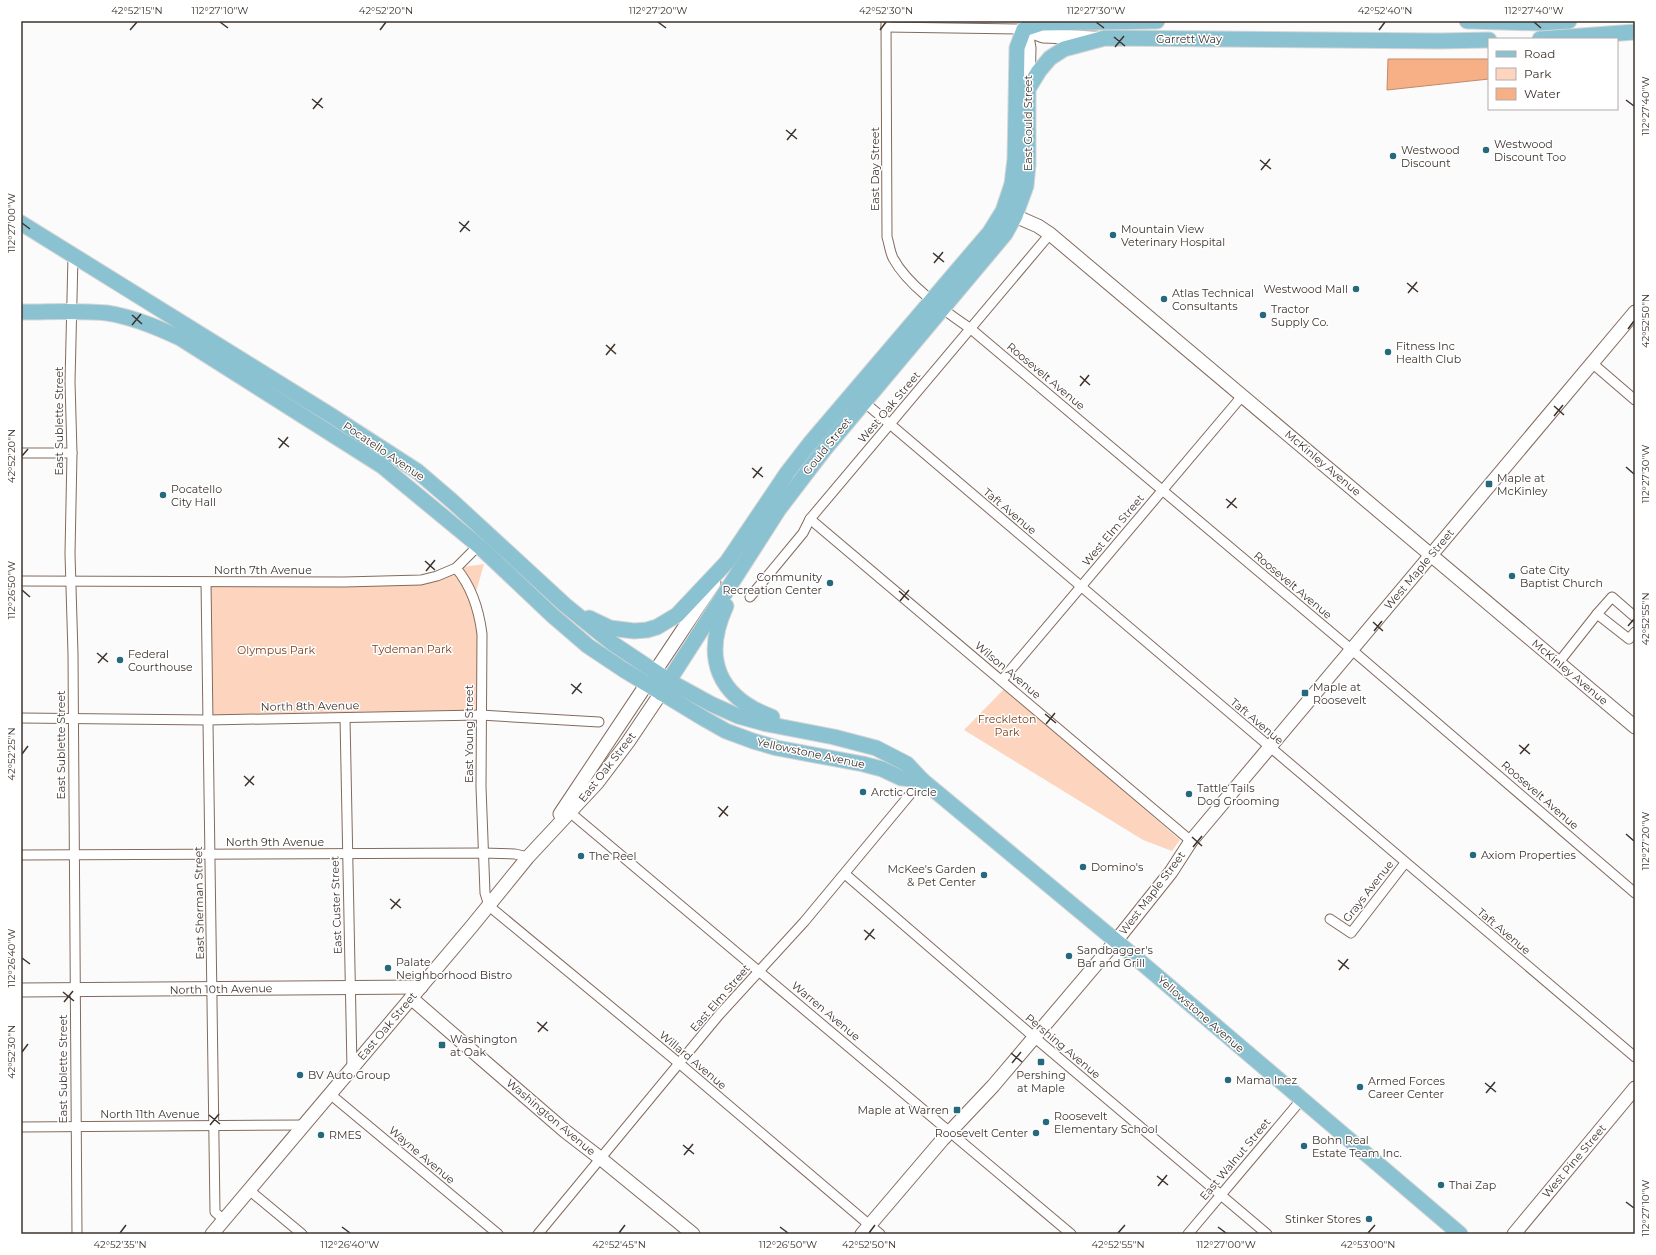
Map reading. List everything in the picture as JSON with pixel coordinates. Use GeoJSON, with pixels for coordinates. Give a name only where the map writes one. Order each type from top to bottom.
{"type":"FeatureCollection","features":[{"type":"Feature","properties":{"kind":"main road","name":"Garrett Way"},"geometry":{"type":"LineString","coordinates":[[1025,25],[1042,23],[1158,21]]}},
{"type":"Feature","properties":{"kind":"main road"},"geometry":{"type":"LineString","coordinates":[[1467,21],[1539,23],[1569,21]]}},
{"type":"Feature","properties":{"kind":"main road","name":"East Gould Street"},"geometry":{"type":"LineString","coordinates":[[1009,213],[1015,159],[1017,48],[1025,25]]}},
{"type":"Feature","properties":{"kind":"main road"},"geometry":{"type":"LineString","coordinates":[[1554,38],[1635,32]]}},
{"type":"Feature","properties":{"kind":"main road","name":"Garrett Way"},"geometry":{"type":"LineString","coordinates":[[1105,38],[1439,41],[1488,40]]}},
{"type":"Feature","properties":{"kind":"main road"},"geometry":{"type":"LineString","coordinates":[[1028,89],[1039,71],[1050,58],[1064,50],[1105,38]]}},
{"type":"Feature","properties":{"kind":"main road","name":"East Gould Street"},"geometry":{"type":"LineString","coordinates":[[1009,213],[1026,186],[1028,164],[1028,89]]}},
{"type":"Feature","properties":{"kind":"main road","name":"Gould Street"},"geometry":{"type":"LineString","coordinates":[[665,687],[754,548],[796,486],[864,402],[990,232],[1009,213]]}},
{"type":"Feature","properties":{"kind":"main road","name":"Pocatello Avenue"},"geometry":{"type":"LineString","coordinates":[[21,224],[391,454],[429,481],[552,615],[588,646],[648,685],[665,687]]}},
{"type":"Feature","properties":{"kind":"main road","name":"Gould Street"},"geometry":{"type":"LineString","coordinates":[[727,562],[769,498],[799,457],[937,305]]}},
{"type":"Feature","properties":{"kind":"main road","name":"Pocatello Avenue"},"geometry":{"type":"LineString","coordinates":[[21,312],[107,313],[138,320],[158,327],[180,338],[382,466],[484,540],[612,644],[656,672],[665,687]]}},
{"type":"Feature","properties":{"kind":"main road"},"geometry":{"type":"LineString","coordinates":[[754,548],[720,620],[714,646],[716,664],[731,691],[748,706],[806,731]]}},
{"type":"Feature","properties":{"kind":"main road"},"geometry":{"type":"LineString","coordinates":[[565,606],[610,628],[620,630],[647,630],[664,624],[677,615],[727,562]]}},
{"type":"Feature","properties":{"kind":"main road","name":"Yellowstone Avenue"},"geometry":{"type":"LineString","coordinates":[[665,687],[738,716],[767,724],[834,737],[876,748],[908,764],[922,780],[1116,941],[1460,1234]]}},
{"type":"Feature","properties":{"kind":"main road","name":"Yellowstone Avenue"},"geometry":{"type":"LineString","coordinates":[[665,687],[703,718],[726,731],[753,741],[777,748],[882,769],[901,778],[922,780]]}},
{"type":"Feature","properties":{"kind":"street"},"geometry":{"type":"LineString","coordinates":[[886,24],[1025,25]]}},
{"type":"Feature","properties":{"kind":"street","name":"East Day Street"},"geometry":{"type":"LineString","coordinates":[[886,24],[887,237],[892,257],[912,283],[937,305]]}},
{"type":"Feature","properties":{"kind":"street","name":"Garrett Way"},"geometry":{"type":"LineString","coordinates":[[1025,25],[1043,36],[1105,38]]}},
{"type":"Feature","properties":{"kind":"street","name":"East Gould Street"},"geometry":{"type":"LineString","coordinates":[[1025,25],[1029,48],[1028,89]]}},
{"type":"Feature","properties":{"kind":"street","name":"McKinley Avenue"},"geometry":{"type":"LineString","coordinates":[[1009,213],[1038,226],[1050,234],[1243,395],[1635,727]]}},
{"type":"Feature","properties":{"kind":"street","name":"West Oak Street"},"geometry":{"type":"LineString","coordinates":[[750,597],[803,533],[810,519],[1050,234]]}},
{"type":"Feature","properties":{"kind":"street","name":"East Sublette Street"},"geometry":{"type":"LineString","coordinates":[[73,256],[73,312],[70,382],[72,453],[70,581],[73,654],[77,1234]]}},
{"type":"Feature","properties":{"kind":"street","name":"Roosevelt Avenue"},"geometry":{"type":"LineString","coordinates":[[937,305],[971,329],[1162,489],[1635,893]]}},
{"type":"Feature","properties":{"kind":"street","name":"West Maple Street"},"geometry":{"type":"LineString","coordinates":[[866,1230],[950,1132],[993,1086],[1116,941],[1171,872],[1191,841],[1635,312]]}},
{"type":"Feature","properties":{"kind":"street"},"geometry":{"type":"LineString","coordinates":[[1592,363],[1635,400]]}},
{"type":"Feature","properties":{"kind":"street","name":"West Elm Street"},"geometry":{"type":"LineString","coordinates":[[1002,680],[1243,395]]}},
{"type":"Feature","properties":{"kind":"street","name":"Taft Avenue"},"geometry":{"type":"LineString","coordinates":[[864,402],[889,425],[1635,1057]]}},
{"type":"Feature","properties":{"kind":"street"},"geometry":{"type":"LineString","coordinates":[[21,453],[72,453]]}},
{"type":"Feature","properties":{"kind":"street","name":"Wilson Avenue"},"geometry":{"type":"LineString","coordinates":[[810,519],[1191,841]]}},
{"type":"Feature","properties":{"kind":"street","name":"North 7th Avenue"},"geometry":{"type":"LineString","coordinates":[[21,581],[344,582],[421,580],[437,576],[456,568],[484,540]]}},
{"type":"Feature","properties":{"kind":"street","name":"Gould Street"},"geometry":{"type":"LineString","coordinates":[[648,685],[727,562]]}},
{"type":"Feature","properties":{"kind":"street","name":"East Young Street"},"geometry":{"type":"LineString","coordinates":[[456,568],[462,575],[474,599],[479,615],[482,634],[480,715],[482,853],[484,892],[489,906]]}},
{"type":"Feature","properties":{"kind":"street","name":"East Sherman Street"},"geometry":{"type":"LineString","coordinates":[[206,582],[214,1212],[224,1220]]}},
{"type":"Feature","properties":{"kind":"street"},"geometry":{"type":"LineString","coordinates":[[1559,662],[1612,597],[1635,617]]}},
{"type":"Feature","properties":{"kind":"street"},"geometry":{"type":"LineString","coordinates":[[1597,614],[1629,639],[1635,632]]}},
{"type":"Feature","properties":{"kind":"street","name":"East Oak Street"},"geometry":{"type":"LineString","coordinates":[[567,810],[580,783],[648,685]]}},
{"type":"Feature","properties":{"kind":"street","name":"East Oak Street"},"geometry":{"type":"LineString","coordinates":[[212,1234],[489,906],[567,810],[597,783],[665,687]]}},
{"type":"Feature","properties":{"kind":"street","name":"North 8th Avenue"},"geometry":{"type":"LineString","coordinates":[[21,718],[208,720],[480,715],[598,722]]}},
{"type":"Feature","properties":{"kind":"street","name":"East Custer Street"},"geometry":{"type":"LineString","coordinates":[[345,718],[352,1068]]}},
{"type":"Feature","properties":{"kind":"street","name":"East Elm Street"},"geometry":{"type":"LineString","coordinates":[[538,1234],[719,1015],[804,922],[922,780]]}},
{"type":"Feature","properties":{"kind":"street","name":"Warren Avenue"},"geometry":{"type":"LineString","coordinates":[[567,810],[1071,1234]]}},
{"type":"Feature","properties":{"kind":"street","name":"North 9th Avenue"},"geometry":{"type":"LineString","coordinates":[[21,855],[482,853],[515,854],[528,857]]}},
{"type":"Feature","properties":{"kind":"street","name":"Grays Avenue"},"geometry":{"type":"LineString","coordinates":[[1330,919],[1351,933],[1405,863]]}},
{"type":"Feature","properties":{"kind":"street","name":"Pershing Avenue"},"geometry":{"type":"LineString","coordinates":[[845,874],[1034,1038],[1268,1234]]}},
{"type":"Feature","properties":{"kind":"street","name":"Willard Avenue"},"geometry":{"type":"LineString","coordinates":[[489,906],[680,1064],[866,1230],[880,1234]]}},
{"type":"Feature","properties":{"kind":"street","name":"North 10th Avenue"},"geometry":{"type":"LineString","coordinates":[[21,990],[421,987]]}},
{"type":"Feature","properties":{"kind":"street","name":"Washington Avenue"},"geometry":{"type":"LineString","coordinates":[[411,998],[565,1131],[693,1234]]}},
{"type":"Feature","properties":{"kind":"street","name":"West Pine Street"},"geometry":{"type":"LineString","coordinates":[[1514,1234],[1635,1088]]}},
{"type":"Feature","properties":{"kind":"street","name":"Wayne Avenue"},"geometry":{"type":"LineString","coordinates":[[330,1094],[498,1234]]}},
{"type":"Feature","properties":{"kind":"street","name":"East Walnut Street"},"geometry":{"type":"LineString","coordinates":[[1188,1234],[1301,1100]]}},
{"type":"Feature","properties":{"kind":"street","name":"North 11th Avenue"},"geometry":{"type":"LineString","coordinates":[[21,1127],[304,1125]]}},
{"type":"Feature","properties":{"kind":"street"},"geometry":{"type":"LineString","coordinates":[[249,1190],[302,1234]]}},
{"type":"Feature","properties":{"kind":"green space"},"geometry":{"type":"Polygon","coordinates":[[[484,564],[474,599],[479,615],[480,715],[208,720],[206,582],[421,580],[456,568],[484,564]]]}},
{"type":"Feature","properties":{"kind":"green space","name":"Freckleton Park"},"geometry":{"type":"Polygon","coordinates":[[[1005,688],[1180,840],[1172,851],[1143,840],[964,730],[1005,688]]]}},
{"type":"Feature","properties":{"kind":"water"},"geometry":{"type":"Polygon","coordinates":[[[1388,59],[1488,59],[1488,79],[1387,90],[1388,59]]]}},
{"type":"Feature","properties":{"kind":"place","name":"Westwood Discount Too"},"geometry":{"type":"Point","coordinates":[1486,150]}},
{"type":"Feature","properties":{"kind":"place","name":"Westwood Discount"},"geometry":{"type":"Point","coordinates":[1393,156]}},
{"type":"Feature","properties":{"kind":"place","name":"Mountain View Veterinary Hospital"},"geometry":{"type":"Point","coordinates":[1113,235]}},
{"type":"Feature","properties":{"kind":"place","name":"Westwood Mall"},"geometry":{"type":"Point","coordinates":[1356,289]}},
{"type":"Feature","properties":{"kind":"place","name":"Atlas Technical Consultants"},"geometry":{"type":"Point","coordinates":[1164,299]}},
{"type":"Feature","properties":{"kind":"place","name":"Tractor Supply Co."},"geometry":{"type":"Point","coordinates":[1263,315]}},
{"type":"Feature","properties":{"kind":"place","name":"Fitness Inc Health Club"},"geometry":{"type":"Point","coordinates":[1388,352]}},
{"type":"Feature","properties":{"kind":"place","name":"Maple at McKinley"},"geometry":{"type":"Point","coordinates":[1489,484]}},
{"type":"Feature","properties":{"kind":"place","name":"Pocatello City Hall"},"geometry":{"type":"Point","coordinates":[163,495]}},
{"type":"Feature","properties":{"kind":"place","name":"Gate City Baptist Church"},"geometry":{"type":"Point","coordinates":[1512,576]}},
{"type":"Feature","properties":{"kind":"place","name":"Community Recreation Center"},"geometry":{"type":"Point","coordinates":[830,583]}},
{"type":"Feature","properties":{"kind":"place","name":"Federal Courthouse"},"geometry":{"type":"Point","coordinates":[120,660]}},
{"type":"Feature","properties":{"kind":"place","name":"Maple at Roosevelt"},"geometry":{"type":"Point","coordinates":[1305,693]}},
{"type":"Feature","properties":{"kind":"place","name":"Arctic Circle"},"geometry":{"type":"Point","coordinates":[863,792]}},
{"type":"Feature","properties":{"kind":"place","name":"Tattle Tails Dog Grooming"},"geometry":{"type":"Point","coordinates":[1189,794]}},
{"type":"Feature","properties":{"kind":"place","name":"Axiom Properties"},"geometry":{"type":"Point","coordinates":[1473,855]}},
{"type":"Feature","properties":{"kind":"place","name":"The Reel"},"geometry":{"type":"Point","coordinates":[581,856]}},
{"type":"Feature","properties":{"kind":"place","name":"Domino's"},"geometry":{"type":"Point","coordinates":[1083,867]}},
{"type":"Feature","properties":{"kind":"place","name":"McKee's Garden & Pet Center"},"geometry":{"type":"Point","coordinates":[984,875]}},
{"type":"Feature","properties":{"kind":"place","name":"Sandbagger's Bar and Grill"},"geometry":{"type":"Point","coordinates":[1069,956]}},
{"type":"Feature","properties":{"kind":"place","name":"Palate Neighborhood Bistro"},"geometry":{"type":"Point","coordinates":[388,968]}},
{"type":"Feature","properties":{"kind":"place","name":"Washington at Oak"},"geometry":{"type":"Point","coordinates":[442,1045]}},
{"type":"Feature","properties":{"kind":"place","name":"Pershing at Maple"},"geometry":{"type":"Point","coordinates":[1041,1062]}},
{"type":"Feature","properties":{"kind":"place","name":"BV Auto Group"},"geometry":{"type":"Point","coordinates":[300,1075]}},
{"type":"Feature","properties":{"kind":"place","name":"Mama Inez"},"geometry":{"type":"Point","coordinates":[1228,1080]}},
{"type":"Feature","properties":{"kind":"place","name":"Armed Forces Career Center"},"geometry":{"type":"Point","coordinates":[1360,1087]}},
{"type":"Feature","properties":{"kind":"place","name":"Maple at Warren"},"geometry":{"type":"Point","coordinates":[957,1110]}},
{"type":"Feature","properties":{"kind":"place","name":"Roosevelt Elementary School"},"geometry":{"type":"Point","coordinates":[1046,1122]}},
{"type":"Feature","properties":{"kind":"place","name":"Roosevelt Center"},"geometry":{"type":"Point","coordinates":[1036,1133]}},
{"type":"Feature","properties":{"kind":"place","name":"RMES"},"geometry":{"type":"Point","coordinates":[321,1135]}},
{"type":"Feature","properties":{"kind":"place","name":"Bohn Real Estate Team Inc."},"geometry":{"type":"Point","coordinates":[1304,1146]}},
{"type":"Feature","properties":{"kind":"place","name":"Thai Zap"},"geometry":{"type":"Point","coordinates":[1441,1185]}},
{"type":"Feature","properties":{"kind":"place","name":"Stinker Stores"},"geometry":{"type":"Point","coordinates":[1369,1219]}},
{"type":"Feature","properties":{"kind":"park label","name":"Tydeman Park"},"geometry":{"type":"Point","coordinates":[412,649]}},
{"type":"Feature","properties":{"kind":"park label","name":"Olympus Park"},"geometry":{"type":"Point","coordinates":[276,650]}}]}
